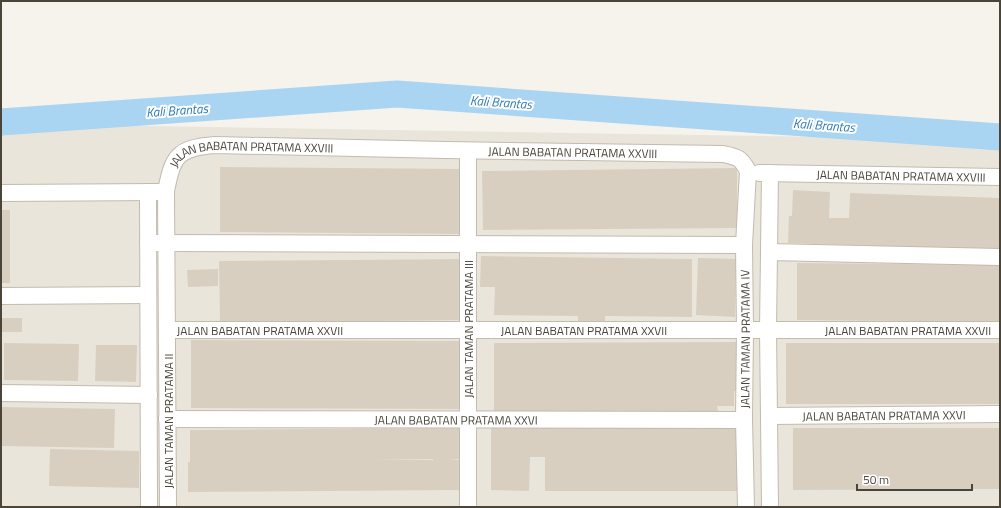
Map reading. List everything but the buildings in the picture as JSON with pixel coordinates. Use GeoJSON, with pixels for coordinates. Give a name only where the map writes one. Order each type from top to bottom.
{"type":"FeatureCollection","features":[{"type":"Feature","properties":{"kind":"street","name":"JALAN BABATAN PRATAMA XXVIII"},"geometry":{"type":"LineString","coordinates":[[166,191],[171,169],[178,157],[186,149],[200,146],[223,145],[468,151],[723,154],[736,156],[743,161],[748,171],[770,173],[1000,177]]}},
{"type":"Feature","properties":{"kind":"street","name":"JALAN TAMAN PRATAMA III"},"geometry":{"type":"LineString","coordinates":[[468,151],[468,507]]}},
{"type":"Feature","properties":{"kind":"street","name":"JALAN TAMAN PRATAMA IV"},"geometry":{"type":"LineString","coordinates":[[746,507],[744,420],[744,245],[748,171]]}},
{"type":"Feature","properties":{"kind":"street","name":"JALAN TAMAN PRATAMA IV"},"geometry":{"type":"LineString","coordinates":[[770,173],[768,330],[770,507]]}},
{"type":"Feature","properties":{"kind":"street"},"geometry":{"type":"LineString","coordinates":[[1,193],[166,191]]}},
{"type":"Feature","properties":{"kind":"street","name":"JALAN TAMAN PRATAMA II"},"geometry":{"type":"LineString","coordinates":[[166,191],[168,507]]}},
{"type":"Feature","properties":{"kind":"street","name":"JALAN TAMAN PRATAMA II"},"geometry":{"type":"LineString","coordinates":[[148,192],[149,507]]}},
{"type":"Feature","properties":{"kind":"street"},"geometry":{"type":"LineString","coordinates":[[148,243],[744,245]]}},
{"type":"Feature","properties":{"kind":"street"},"geometry":{"type":"LineString","coordinates":[[769,252],[1000,257]]}},
{"type":"Feature","properties":{"kind":"street"},"geometry":{"type":"LineString","coordinates":[[1,296],[148,295]]}},
{"type":"Feature","properties":{"kind":"street","name":"JALAN BABATAN PRATAMA XXVII"},"geometry":{"type":"LineString","coordinates":[[167,330],[1000,330]]}},
{"type":"Feature","properties":{"kind":"street"},"geometry":{"type":"LineString","coordinates":[[1,393],[149,395]]}},
{"type":"Feature","properties":{"kind":"street","name":"JALAN BABATAN PRATAMA XXVI"},"geometry":{"type":"LineString","coordinates":[[769,416],[1000,414]]}},
{"type":"Feature","properties":{"kind":"street","name":"JALAN BABATAN PRATAMA XXVI"},"geometry":{"type":"LineString","coordinates":[[168,419],[744,420]]}},
{"type":"Feature","properties":{"kind":"shaded area"},"geometry":{"type":"Polygon","coordinates":[[[30,124],[1000,140],[1000,507],[1,507],[1,128],[30,124]]]}},
{"type":"Feature","properties":{"kind":"waterway","name":"Kali Brantas"},"geometry":{"type":"LineString","coordinates":[[1,122],[397,94],[1000,137]]}}]}
